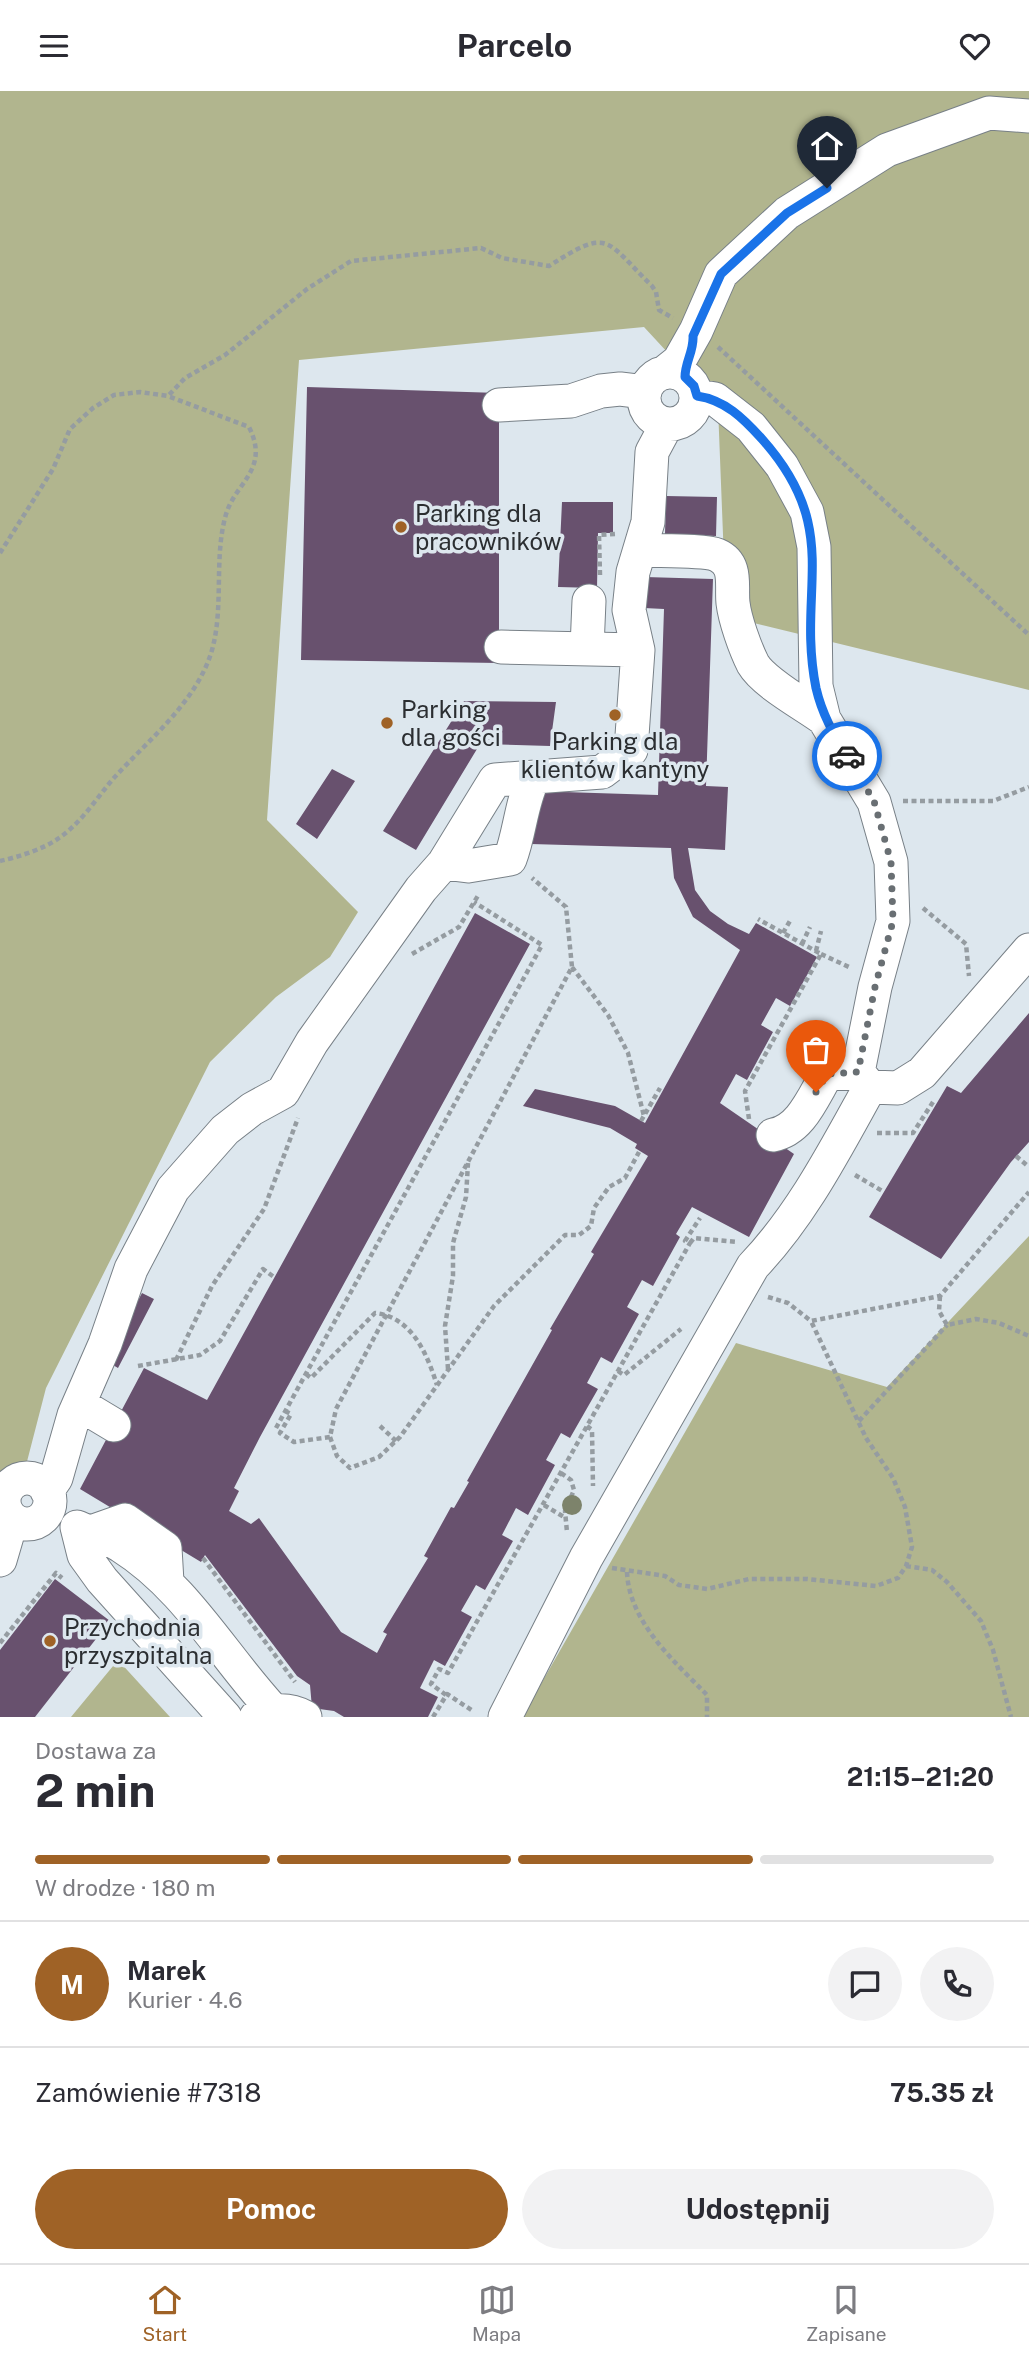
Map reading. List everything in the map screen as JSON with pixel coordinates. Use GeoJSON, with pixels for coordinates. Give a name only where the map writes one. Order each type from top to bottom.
{"type":"FeatureCollection","features":[{"type":"Feature","properties":{"kind":"street"},"geometry":{"type":"LineString","coordinates":[[630,540],[648,522],[652,452],[667,424],[654,420],[648,412],[673,384],[685,364],[695,332],[721,274],[787,213],[887,150],[989,113],[1029,115]]}},
{"type":"Feature","properties":{"kind":"street"},"geometry":{"type":"LineString","coordinates":[[489,1714],[595,1562],[753,1266],[772,1247],[829,1160],[864,1080],[875,987],[893,921],[891,862],[874,801],[824,719],[816,686],[814,547],[807,512],[782,466],[751,427],[716,399],[673,384],[601,391],[571,401],[499,405]]}},
{"type":"Feature","properties":{"kind":"street"},"geometry":{"type":"LineString","coordinates":[[630,540],[717,555],[729,566],[734,579],[733,603],[754,665],[772,685],[790,694],[824,719]]}},
{"type":"Feature","properties":{"kind":"street"},"geometry":{"type":"LineString","coordinates":[[49,1497],[79,1404],[105,1344],[131,1269],[173,1189],[225,1130],[252,1109],[283,1092],[321,1028],[444,863],[495,780],[602,772],[631,750],[638,649],[629,610],[633,572],[630,540]]}},
{"type":"Feature","properties":{"kind":"street"},"geometry":{"type":"LineString","coordinates":[[587,649],[595,593]]}},
{"type":"Feature","properties":{"kind":"street"},"geometry":{"type":"LineString","coordinates":[[502,647],[638,649]]}},
{"type":"Feature","properties":{"kind":"street"},"geometry":{"type":"LineString","coordinates":[[444,863],[468,866],[510,859],[519,835],[527,791],[533,779]]}},
{"type":"Feature","properties":{"kind":"street"},"geometry":{"type":"LineString","coordinates":[[773,1135],[786,1133],[800,1119],[827,1074],[898,1088],[922,1073],[1029,950]]}},
{"type":"Feature","properties":{"kind":"street"},"geometry":{"type":"LineString","coordinates":[[79,1404],[114,1425]]}},
{"type":"Feature","properties":{"kind":"street"},"geometry":{"type":"LineString","coordinates":[[0,1560],[12,1519],[4,1504],[5,1496],[14,1482],[32,1479],[40,1482],[49,1497],[83,1530],[119,1544],[167,1582],[201,1619],[246,1682],[265,1714],[288,1710],[305,1717]]}},
{"type":"Feature","properties":{"kind":"street"},"geometry":{"type":"LineString","coordinates":[[83,1530],[83,1555],[102,1580],[225,1717]]}},
{"type":"Feature","properties":{"kind":"path"},"geometry":{"type":"LineString","coordinates":[[0,861],[58,839],[176,712],[196,685],[212,650],[221,533],[227,507],[244,486],[253,465],[257,444],[249,427],[168,396]]}},
{"type":"Feature","properties":{"kind":"path"},"geometry":{"type":"LineString","coordinates":[[595,593],[599,535],[615,535],[630,540]]}},
{"type":"Feature","properties":{"kind":"path"},"geometry":{"type":"LineString","coordinates":[[892,801],[993,801],[1029,787]]}},
{"type":"Feature","properties":{"kind":"path"},"geometry":{"type":"LineString","coordinates":[[510,859],[566,907],[572,967],[608,1015],[628,1053],[643,1118],[660,1088]]}},
{"type":"Feature","properties":{"kind":"path"},"geometry":{"type":"LineString","coordinates":[[405,957],[459,927],[479,896]]}},
{"type":"Feature","properties":{"kind":"path"},"geometry":{"type":"LineString","coordinates":[[275,1428],[542,945],[474,902]]}},
{"type":"Feature","properties":{"kind":"path"},"geometry":{"type":"LineString","coordinates":[[923,908],[965,944],[971,994],[982,1005]]}},
{"type":"Feature","properties":{"kind":"path"},"geometry":{"type":"LineString","coordinates":[[758,919],[831,959]]}},
{"type":"Feature","properties":{"kind":"path"},"geometry":{"type":"LineString","coordinates":[[783,933],[792,919]]}},
{"type":"Feature","properties":{"kind":"path"},"geometry":{"type":"LineString","coordinates":[[802,944],[810,927]]}},
{"type":"Feature","properties":{"kind":"path"},"geometry":{"type":"LineString","coordinates":[[773,1135],[748,1118],[745,1091],[818,953],[821,931]]}},
{"type":"Feature","properties":{"kind":"path"},"geometry":{"type":"LineString","coordinates":[[572,967],[336,1409],[330,1437],[337,1456],[350,1468],[379,1457],[396,1441],[494,1306],[565,1235],[587,1231],[594,1208],[609,1187],[625,1178],[639,1153]]}},
{"type":"Feature","properties":{"kind":"path"},"geometry":{"type":"LineString","coordinates":[[868,1132],[913,1132],[934,1100]]}},
{"type":"Feature","properties":{"kind":"path"},"geometry":{"type":"LineString","coordinates":[[176,1360],[212,1286],[264,1209],[300,1114],[294,1108]]}},
{"type":"Feature","properties":{"kind":"path"},"geometry":{"type":"LineString","coordinates":[[1016,1156],[1029,1167]]}},
{"type":"Feature","properties":{"kind":"path"},"geometry":{"type":"LineString","coordinates":[[449,1370],[446,1326],[453,1276],[453,1243],[466,1197],[468,1161]]}},
{"type":"Feature","properties":{"kind":"path"},"geometry":{"type":"LineString","coordinates":[[852,1173],[884,1192]]}},
{"type":"Feature","properties":{"kind":"path"},"geometry":{"type":"LineString","coordinates":[[947,1324],[939,1311],[940,1296],[1029,1192]]}},
{"type":"Feature","properties":{"kind":"path"},"geometry":{"type":"LineString","coordinates":[[690,1243],[685,1241],[700,1218]]}},
{"type":"Feature","properties":{"kind":"path"},"geometry":{"type":"LineString","coordinates":[[489,1714],[446,1695],[431,1684],[435,1676],[439,1669],[448,1674],[690,1243],[694,1238],[739,1242],[742,1236]]}},
{"type":"Feature","properties":{"kind":"path"},"geometry":{"type":"LineString","coordinates":[[138,1366],[200,1355],[220,1341],[263,1269],[274,1277]]}},
{"type":"Feature","properties":{"kind":"path"},"geometry":{"type":"LineString","coordinates":[[561,1473],[571,1480],[574,1490],[564,1517],[573,1546],[595,1562],[627,1572],[665,1576],[679,1585],[707,1589],[748,1579],[807,1579],[876,1586],[898,1578],[906,1566],[912,1547],[905,1507],[893,1478],[858,1420],[811,1321],[788,1303],[763,1296]]}},
{"type":"Feature","properties":{"kind":"path"},"geometry":{"type":"LineString","coordinates":[[811,1321],[940,1296]]}},
{"type":"Feature","properties":{"kind":"path"},"geometry":{"type":"LineString","coordinates":[[306,1374],[311,1378],[375,1313],[386,1314],[406,1328],[426,1352],[437,1386]]}},
{"type":"Feature","properties":{"kind":"path"},"geometry":{"type":"LineString","coordinates":[[858,1420],[947,1324],[976,1319],[999,1323],[1029,1336]]}},
{"type":"Feature","properties":{"kind":"path"},"geometry":{"type":"LineString","coordinates":[[618,1371],[624,1375],[690,1322]]}},
{"type":"Feature","properties":{"kind":"path"},"geometry":{"type":"LineString","coordinates":[[285,1411],[291,1414],[280,1433],[294,1442],[330,1437]]}},
{"type":"Feature","properties":{"kind":"path"},"geometry":{"type":"LineString","coordinates":[[380,1426],[396,1441]]}},
{"type":"Feature","properties":{"kind":"path"},"geometry":{"type":"LineString","coordinates":[[587,1426],[592,1430],[593,1495]]}},
{"type":"Feature","properties":{"kind":"path"},"geometry":{"type":"LineString","coordinates":[[544,1504],[564,1517]]}},
{"type":"Feature","properties":{"kind":"path"},"geometry":{"type":"LineString","coordinates":[[203,1558],[295,1682]]}},
{"type":"Feature","properties":{"kind":"path"},"geometry":{"type":"LineString","coordinates":[[906,1566],[932,1570],[947,1582],[981,1621],[993,1650],[1010,1717]]}},
{"type":"Feature","properties":{"kind":"path"},"geometry":{"type":"LineString","coordinates":[[627,1572],[628,1586],[642,1619],[663,1650],[708,1695],[708,1717]]}},
{"type":"Feature","properties":{"kind":"path"},"geometry":{"type":"LineString","coordinates":[[0,1643],[56,1573],[61,1577]]}},
{"type":"Feature","properties":{"kind":"path"},"geometry":{"type":"LineString","coordinates":[[433,1717],[446,1695]]}},
{"type":"Feature","properties":{"kind":"green space"},"geometry":{"type":"Polygon","coordinates":[[[0,91],[1029,91],[1029,690],[729,617],[718,407],[644,327],[299,360],[267,820],[358,912],[330,957],[276,997],[210,1062],[46,1388],[23,1477],[0,1527],[0,91]]]}},
{"type":"Feature","properties":{"kind":"green space"},"geometry":{"type":"Polygon","coordinates":[[[1029,1236],[1029,1717],[522,1717],[736,1343],[887,1387],[1029,1236]]]}},
{"type":"Feature","properties":{"kind":"green space"},"geometry":{"type":"Polygon","coordinates":[[[118,1660],[170,1717],[71,1717],[118,1660]]]}},
{"type":"Feature","properties":{"kind":"building","name":"Parking dla pracowników"},"geometry":{"type":"Polygon","coordinates":[[[307,387],[499,393],[499,663],[301,660],[307,387]]]}},
{"type":"Feature","properties":{"kind":"building"},"geometry":{"type":"Polygon","coordinates":[[[666,496],[717,497],[716,536],[665,534],[666,496]]]}},
{"type":"Feature","properties":{"kind":"building"},"geometry":{"type":"Polygon","coordinates":[[[562,502],[613,502],[613,533],[598,533],[597,588],[558,587],[562,502]]]}},
{"type":"Feature","properties":{"kind":"building"},"geometry":{"type":"Polygon","coordinates":[[[645,577],[713,579],[706,786],[728,787],[725,850],[688,848],[695,890],[710,911],[728,924],[749,934],[756,923],[817,957],[790,1006],[776,998],[761,1025],[773,1032],[747,1080],[736,1074],[720,1103],[794,1154],[749,1237],[692,1207],[676,1234],[680,1237],[653,1286],[642,1280],[627,1307],[639,1314],[612,1363],[601,1357],[587,1383],[598,1389],[570,1438],[561,1433],[546,1460],[555,1465],[528,1515],[516,1508],[502,1535],[513,1541],[485,1590],[476,1585],[461,1611],[472,1617],[445,1666],[434,1660],[420,1688],[438,1697],[428,1717],[344,1717],[334,1711],[312,1708],[310,1685],[297,1676],[205,1555],[201,1562],[80,1489],[144,1368],[207,1400],[475,913],[530,944],[260,1437],[234,1488],[239,1491],[229,1511],[251,1524],[259,1518],[341,1632],[377,1653],[387,1634],[383,1632],[428,1558],[424,1556],[451,1507],[454,1508],[469,1482],[467,1481],[552,1330],[550,1329],[594,1254],[591,1252],[648,1156],[635,1148],[637,1144],[610,1128],[523,1106],[535,1089],[615,1106],[645,1123],[740,950],[693,917],[674,878],[671,848],[531,844],[532,791],[658,795],[664,609],[644,608],[645,577]]]}},
{"type":"Feature","properties":{"kind":"building"},"geometry":{"type":"Polygon","coordinates":[[[464,701],[556,702],[550,746],[480,744],[416,850],[383,831],[464,701]]]}},
{"type":"Feature","properties":{"kind":"building"},"geometry":{"type":"Polygon","coordinates":[[[332,769],[355,781],[317,839],[296,824],[332,769]]]}},
{"type":"Feature","properties":{"kind":"building"},"geometry":{"type":"Polygon","coordinates":[[[1029,1013],[1029,1142],[1011,1162],[941,1259],[869,1217],[947,1086],[961,1093],[1029,1013]]]}},
{"type":"Feature","properties":{"kind":"building"},"geometry":{"type":"Polygon","coordinates":[[[142,1293],[154,1299],[118,1368],[106,1361],[142,1293]]]}},
{"type":"Feature","properties":{"kind":"building","name":"Przychodnia przyszpitalna"},"geometry":{"type":"Polygon","coordinates":[[[55,1579],[110,1621],[35,1717],[0,1717],[0,1650],[55,1579]]]}},
{"type":"Feature","properties":{"kind":"way so far"},"geometry":{"type":"LineString","coordinates":[[816,1092],[827,1074],[858,1072],[875,987],[893,921],[891,862],[874,801],[847,756]]}},
{"type":"Feature","properties":{"kind":"place","name":"Parking dla pracowników"},"geometry":{"type":"Point","coordinates":[401,527]}},
{"type":"Feature","properties":{"kind":"place","name":"Parking dla klientów kantyny"},"geometry":{"type":"Point","coordinates":[615,715]}},
{"type":"Feature","properties":{"kind":"place","name":"Parking dla gości"},"geometry":{"type":"Point","coordinates":[387,723]}},
{"type":"Feature","properties":{"kind":"place","name":"Przychodnia przyszpitalna"},"geometry":{"type":"Point","coordinates":[50,1641]}},
{"type":"Feature","properties":{"kind":"route"},"geometry":{"type":"LineString","coordinates":[[827,188],[787,213],[721,274],[693,336],[693,345],[685,364],[685,377],[694,386],[697,396],[716,399],[751,427],[782,466],[807,512],[814,547],[813,640],[816,686],[824,719],[847,756]]}}]}
